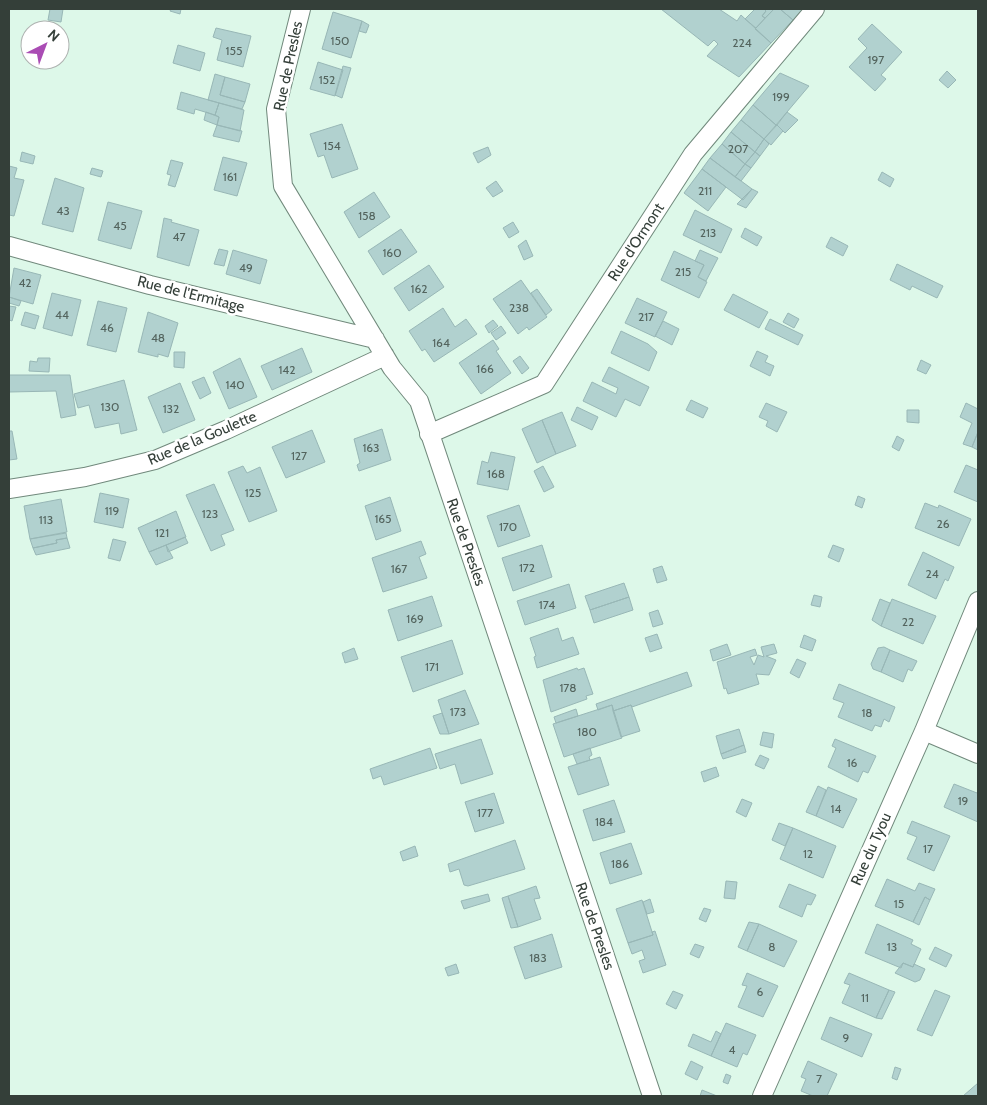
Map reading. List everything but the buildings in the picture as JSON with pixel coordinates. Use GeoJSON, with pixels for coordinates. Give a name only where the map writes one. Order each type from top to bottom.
{"type":"FeatureCollection","features":[{"type":"Feature","properties":{"kind":"street","name":"Rue de Presles"},"geometry":{"type":"LineString","coordinates":[[301,9],[276,109],[283,186],[385,356],[419,401],[652,1096]]}},
{"type":"Feature","properties":{"kind":"street","name":"Rue d'Ormont"},"geometry":{"type":"LineString","coordinates":[[429,434],[544,384],[693,154],[815,9]]}},
{"type":"Feature","properties":{"kind":"street","name":"Rue de l'Ermitage"},"geometry":{"type":"LineString","coordinates":[[9,246],[150,285],[375,339]]}},
{"type":"Feature","properties":{"kind":"street","name":"Rue de la Goulette"},"geometry":{"type":"LineString","coordinates":[[9,489],[85,477],[155,460],[226,430],[385,356]]}},
{"type":"Feature","properties":{"kind":"street","name":"Rue du Tyou"},"geometry":{"type":"LineString","coordinates":[[762,1096],[924,731],[978,600]]}},
{"type":"Feature","properties":{"kind":"street"},"geometry":{"type":"LineString","coordinates":[[924,731],[978,754]]}}]}
